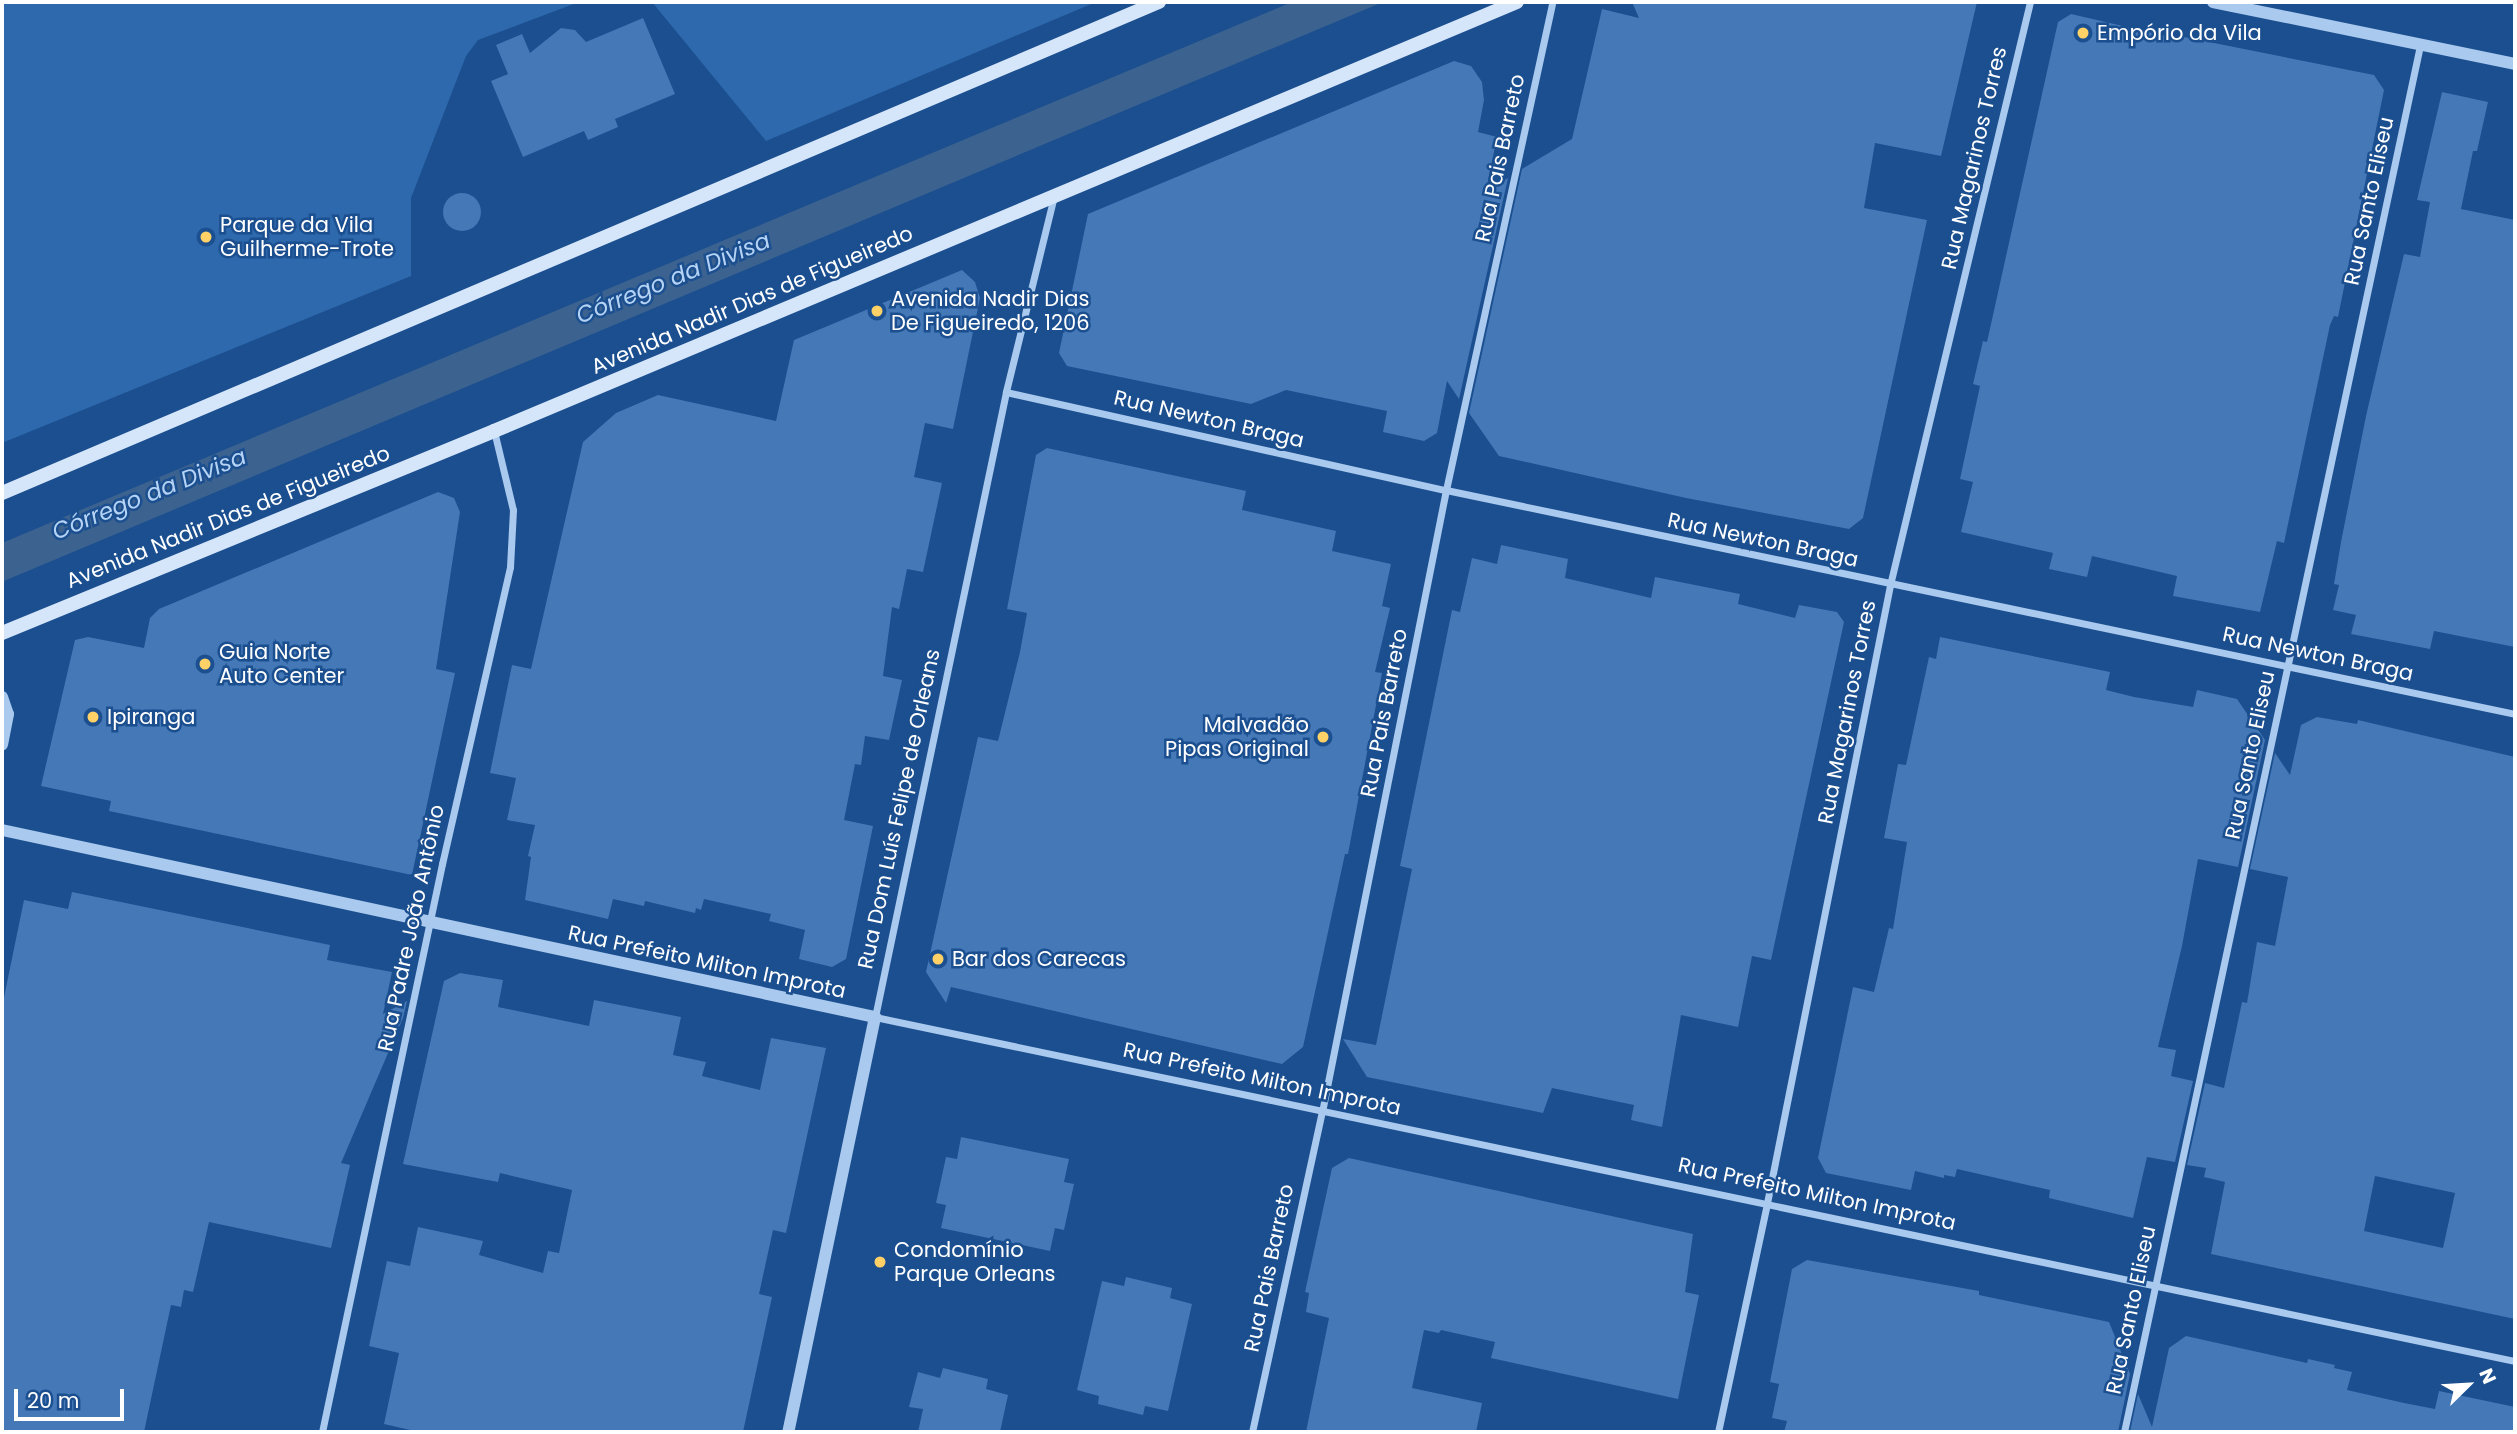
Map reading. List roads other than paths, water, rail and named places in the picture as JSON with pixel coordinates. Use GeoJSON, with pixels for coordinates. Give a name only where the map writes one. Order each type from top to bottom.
{"type":"FeatureCollection","features":[{"type":"Feature","properties":{"kind":"main road"},"geometry":{"type":"LineString","coordinates":[[2,493],[1159,2]]}},
{"type":"Feature","properties":{"kind":"main road","name":"Avenida Nadir Dias de Figueiredo"},"geometry":{"type":"LineString","coordinates":[[2,633],[494,431],[1517,2]]}},
{"type":"Feature","properties":{"kind":"street","name":"Rua Pais Barreto"},"geometry":{"type":"LineString","coordinates":[[1252,1432],[1322,1112],[1446,491],[1552,2]]}},
{"type":"Feature","properties":{"kind":"street","name":"Rua Magarinos Torres"},"geometry":{"type":"LineString","coordinates":[[1718,1432],[1767,1203],[1890,585],[2029,2]]}},
{"type":"Feature","properties":{"kind":"street"},"geometry":{"type":"LineString","coordinates":[[2213,2],[2515,64]]}},
{"type":"Feature","properties":{"kind":"street","name":"Rua Santo Eliseu"},"geometry":{"type":"LineString","coordinates":[[2124,1432],[2420,45]]}},
{"type":"Feature","properties":{"kind":"street","name":"Rua Dom Luís Felipe de Orleans"},"geometry":{"type":"LineString","coordinates":[[788,1432],[1006,392],[1054,196]]}},
{"type":"Feature","properties":{"kind":"street","name":"Rua Newton Braga"},"geometry":{"type":"LineString","coordinates":[[1006,392],[1446,491],[2515,714]]}},
{"type":"Feature","properties":{"kind":"street","name":"Rua Padre João Antônio"},"geometry":{"type":"LineString","coordinates":[[322,1432],[429,923],[510,567],[513,510],[494,431]]}},
{"type":"Feature","properties":{"kind":"street"},"geometry":{"type":"LineString","coordinates":[[2,697],[8,714],[2,744]]}},
{"type":"Feature","properties":{"kind":"street","name":"Rua Prefeito Milton Improta"},"geometry":{"type":"LineString","coordinates":[[2,830],[1322,1112],[2515,1361]]}},
{"type":"Feature","properties":{"kind":"water","name":"Córrego da Divisa"},"geometry":{"type":"Polygon","coordinates":[[[1292,2],[1383,2],[4,581],[2,543],[1292,2]]]}},
{"type":"Feature","properties":{"kind":"place","name":"Empório da Vila"},"geometry":{"type":"Point","coordinates":[2083,33]}},
{"type":"Feature","properties":{"kind":"place","name":"Parque da Vila Guilherme-Trote"},"geometry":{"type":"Point","coordinates":[206,237]}},
{"type":"Feature","properties":{"kind":"place","name":"Avenida Nadir Dias De Figueiredo, 1206"},"geometry":{"type":"Point","coordinates":[877,311]}},
{"type":"Feature","properties":{"kind":"place","name":"Guia Norte Auto Center"},"geometry":{"type":"Point","coordinates":[205,664]}},
{"type":"Feature","properties":{"kind":"place","name":"Ipiranga"},"geometry":{"type":"Point","coordinates":[93,717]}},
{"type":"Feature","properties":{"kind":"place","name":"Malvadão Pipas Original"},"geometry":{"type":"Point","coordinates":[1323,737]}},
{"type":"Feature","properties":{"kind":"place","name":"Bar dos Carecas"},"geometry":{"type":"Point","coordinates":[938,959]}},
{"type":"Feature","properties":{"kind":"place","name":"Condomínio Parque Orleans"},"geometry":{"type":"Point","coordinates":[880,1262]}}]}
